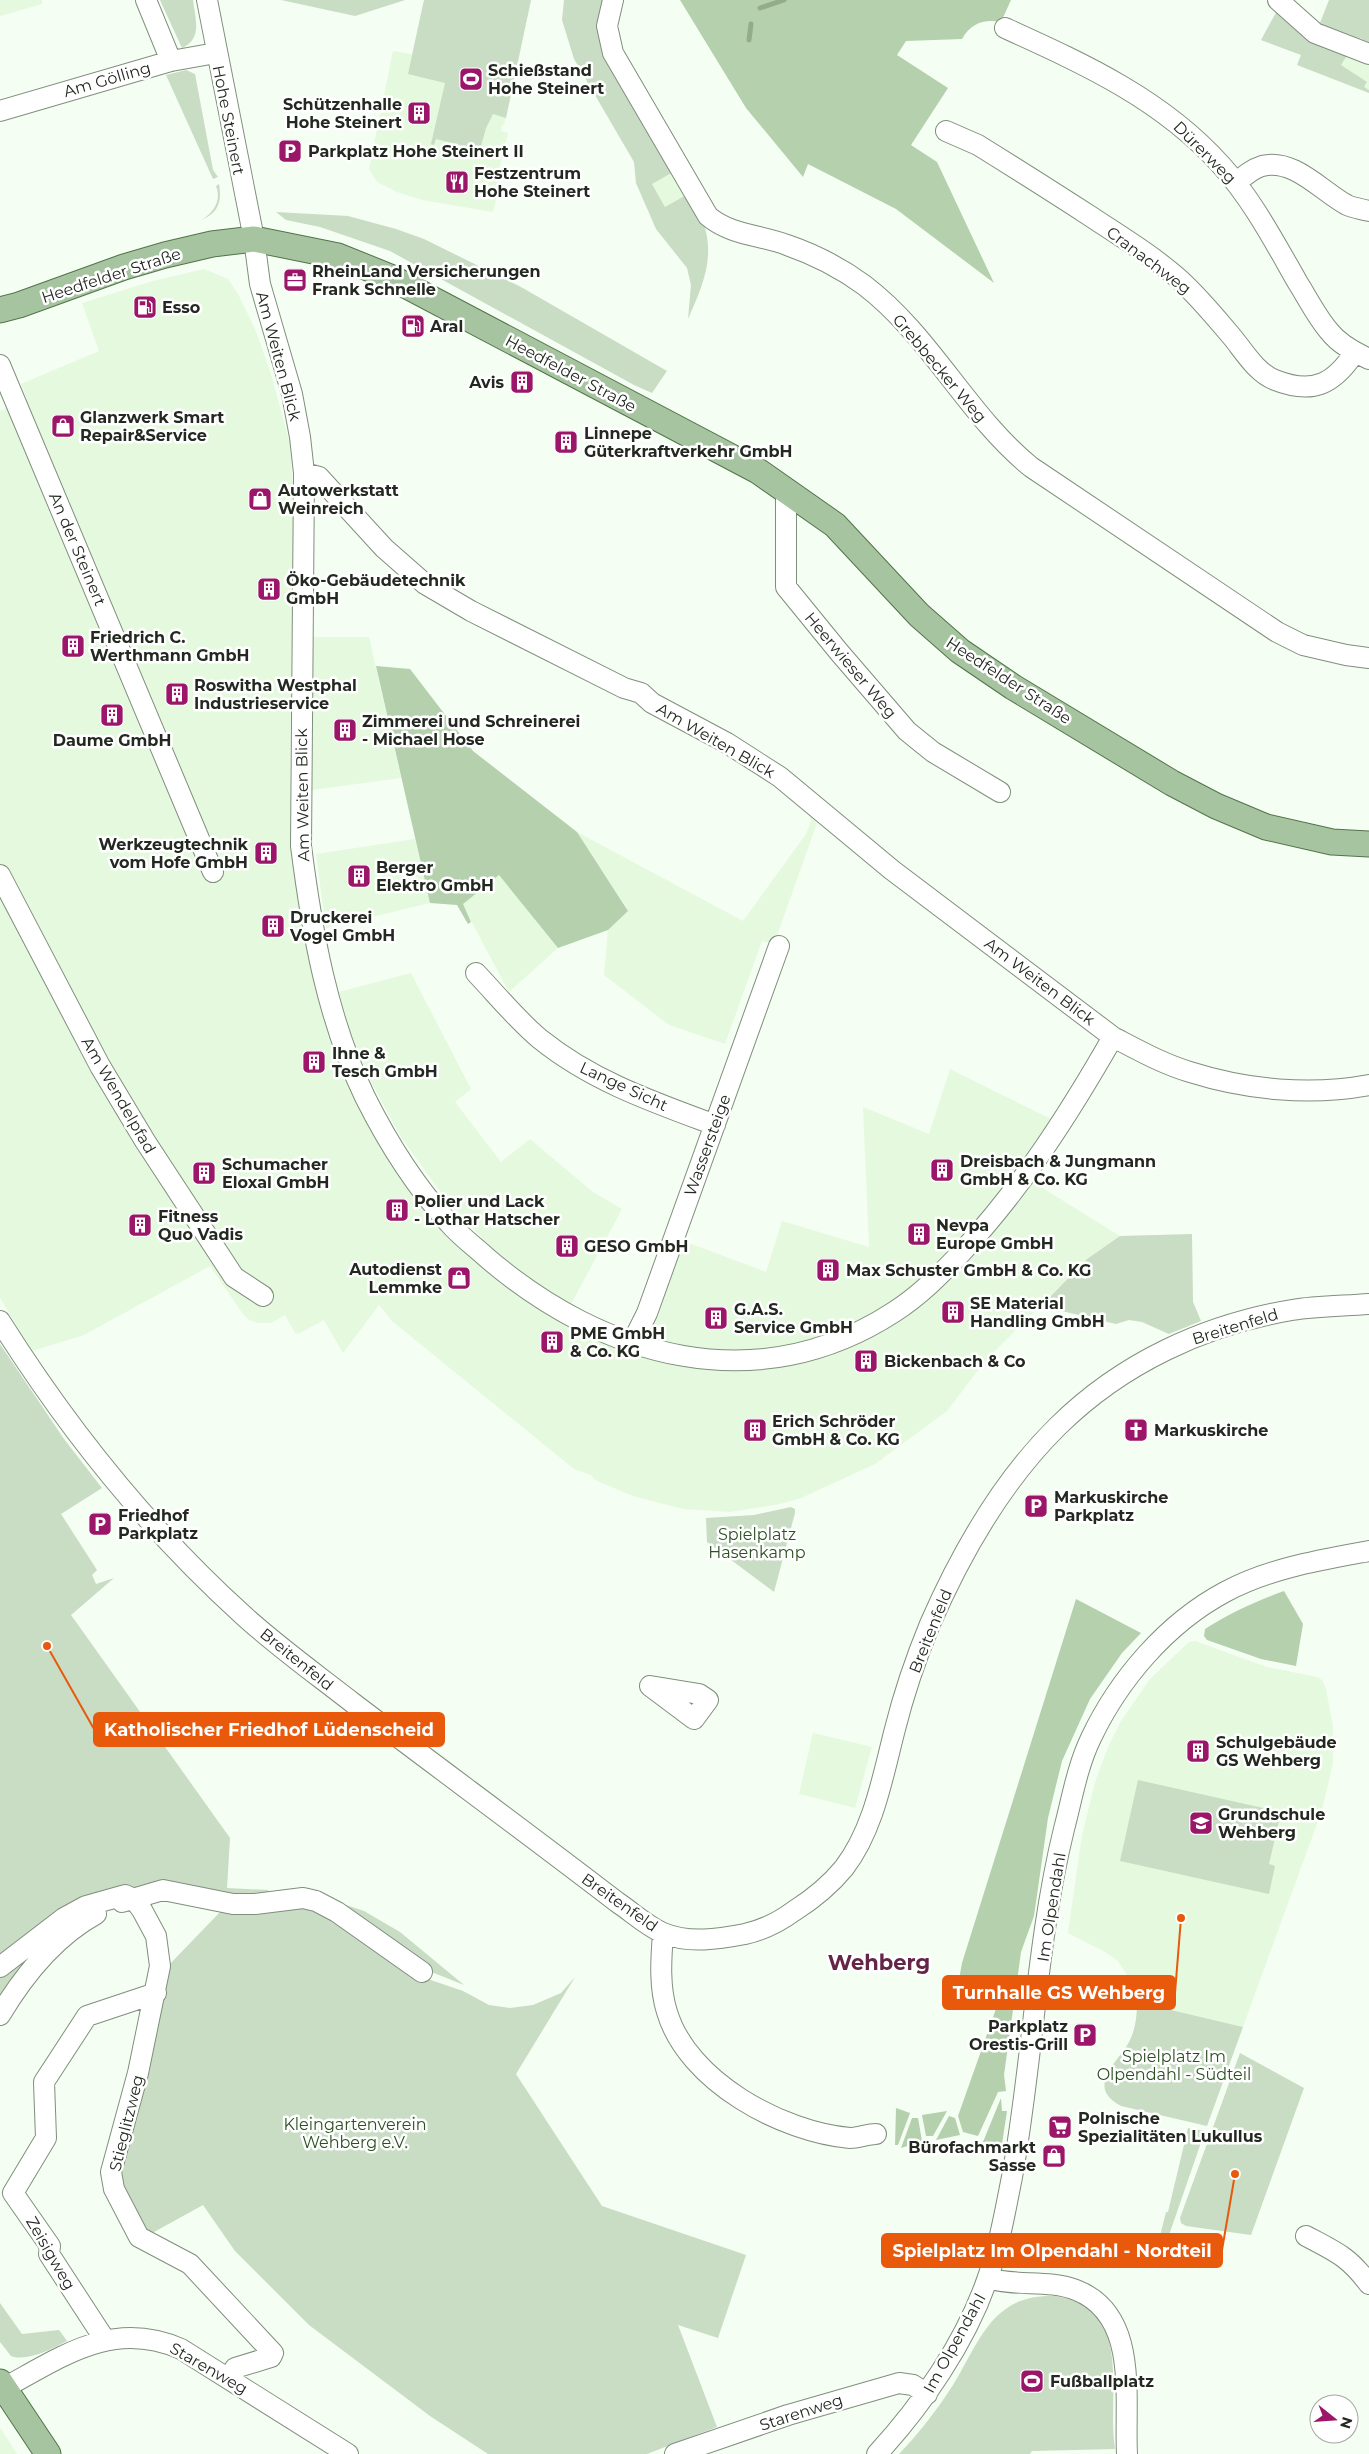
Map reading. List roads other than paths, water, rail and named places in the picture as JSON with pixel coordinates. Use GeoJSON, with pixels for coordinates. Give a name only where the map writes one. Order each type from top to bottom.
{"type":"FeatureCollection","features":[{"type":"Feature","properties":{"kind":"main road","name":"Heedfelder Straße"},"geometry":{"type":"LineString","coordinates":[[0,310],[149,260],[212,244],[254,239],[338,256],[372,268],[738,460],[786,490],[836,525],[872,562],[895,590],[944,638],[1013,687],[1172,783],[1225,810],[1266,827],[1302,837],[1332,842],[1369,844]]}},
{"type":"Feature","properties":{"kind":"main road"},"geometry":{"type":"LineString","coordinates":[[2,2385],[48,2454]]}},
{"type":"Feature","properties":{"kind":"street"},"geometry":{"type":"LineString","coordinates":[[146,0],[171,61]]}},
{"type":"Feature","properties":{"kind":"street","name":"Hohe Steinert"},"geometry":{"type":"LineString","coordinates":[[207,0],[254,239]]}},
{"type":"Feature","properties":{"kind":"street","name":"Grebbecker Weg"},"geometry":{"type":"LineString","coordinates":[[613,0],[607,26],[614,53],[708,216],[718,223],[739,232],[787,245],[820,259],[862,284],[885,304],[922,342],[1010,450],[1031,467],[1235,606],[1276,632],[1303,645],[1346,655],[1369,658]]}},
{"type":"Feature","properties":{"kind":"street"},"geometry":{"type":"LineString","coordinates":[[1278,0],[1315,33],[1369,54]]}},
{"type":"Feature","properties":{"kind":"street","name":"Dürerweg"},"geometry":{"type":"LineString","coordinates":[[1005,28],[1096,70],[1151,103],[1177,123],[1208,152],[1236,183],[1329,332],[1362,356]]}},
{"type":"Feature","properties":{"kind":"street","name":"Am Gölling"},"geometry":{"type":"LineString","coordinates":[[0,110],[171,61],[216,53]]}},
{"type":"Feature","properties":{"kind":"street","name":"Cranachweg"},"geometry":{"type":"LineString","coordinates":[[946,131],[978,145],[1152,258],[1180,280],[1211,311],[1260,371],[1274,380],[1301,387],[1323,384],[1336,378],[1362,356]]}},
{"type":"Feature","properties":{"kind":"street"},"geometry":{"type":"LineString","coordinates":[[1236,183],[1261,166],[1285,167],[1300,173],[1349,206],[1369,211]]}},
{"type":"Feature","properties":{"kind":"street","name":"Am Weiten Blick"},"geometry":{"type":"LineString","coordinates":[[254,239],[260,284],[292,394],[304,473],[301,846],[309,907],[321,966],[348,1057],[385,1134],[424,1192],[460,1235],[509,1277],[556,1309],[613,1337],[632,1343],[688,1358],[759,1360],[807,1352],[827,1346],[852,1336],[890,1314],[930,1285],[980,1232],[1025,1176],[1065,1119],[1113,1037]]}},
{"type":"Feature","properties":{"kind":"street","name":"An der Steinert"},"geometry":{"type":"LineString","coordinates":[[0,364],[213,872]]}},
{"type":"Feature","properties":{"kind":"street","name":"Am Weiten Blick"},"geometry":{"type":"LineString","coordinates":[[304,473],[319,477],[384,548],[425,584],[471,611],[557,655],[624,688],[641,693],[652,703],[727,743],[780,777],[892,870],[1113,1037],[1144,1053],[1189,1072],[1253,1087],[1302,1090],[1369,1085]]}},
{"type":"Feature","properties":{"kind":"street","name":"Heerwieser Weg"},"geometry":{"type":"LineString","coordinates":[[786,490],[786,587],[907,731],[933,752],[1000,792]]}},
{"type":"Feature","properties":{"kind":"street","name":"Am Wendelpfad"},"geometry":{"type":"LineString","coordinates":[[0,875],[100,1066],[145,1141],[234,1277],[263,1296]]}},
{"type":"Feature","properties":{"kind":"street","name":"Wassersteige"},"geometry":{"type":"LineString","coordinates":[[632,1343],[647,1313],[779,946]]}},
{"type":"Feature","properties":{"kind":"street","name":"Lange Sicht"},"geometry":{"type":"LineString","coordinates":[[476,973],[522,1022],[577,1066],[634,1095],[715,1125]]}},
{"type":"Feature","properties":{"kind":"street","name":"Breitenfeld"},"geometry":{"type":"LineString","coordinates":[[0,1321],[43,1389],[88,1450],[168,1541],[243,1615],[330,1686],[536,1842],[662,1933],[710,1940],[755,1932],[779,1922],[826,1888],[844,1867],[873,1809],[915,1663],[933,1617],[973,1537],[1028,1460],[1058,1426],[1089,1397],[1133,1368],[1205,1332],[1293,1310],[1369,1304]]}},
{"type":"Feature","properties":{"kind":"street","name":"Im Olpendahl"},"geometry":{"type":"LineString","coordinates":[[877,2454],[901,2428],[927,2394],[977,2307],[997,2248],[1018,2142],[1056,1863],[1077,1777],[1090,1739],[1109,1706],[1148,1653],[1168,1633],[1205,1603],[1242,1584],[1296,1565],[1369,1551]]}},
{"type":"Feature","properties":{"kind":"street"},"geometry":{"type":"LineString","coordinates":[[0,2015],[31,1969],[55,1944],[87,1919],[108,1908],[163,1890],[233,1904],[255,1904],[296,1898],[316,1901],[358,1926],[422,1972]]}},
{"type":"Feature","properties":{"kind":"street"},"geometry":{"type":"LineString","coordinates":[[0,1967],[64,1918],[79,1910],[114,1897],[125,1895],[134,1899]]}},
{"type":"Feature","properties":{"kind":"street","name":"Stieglitzweg"},"geometry":{"type":"LineString","coordinates":[[134,1899],[149,1920],[156,1936],[160,1966],[156,1994],[138,2073],[111,2172],[120,2201],[139,2237],[190,2264],[273,2353],[271,2357],[235,2368],[229,2379]]}},
{"type":"Feature","properties":{"kind":"street"},"geometry":{"type":"LineString","coordinates":[[662,1933],[661,1969],[667,2012],[678,2038],[710,2075],[751,2105],[788,2123],[812,2131],[852,2138],[876,2134]]}},
{"type":"Feature","properties":{"kind":"street","name":"Zeisigweg"},"geometry":{"type":"LineString","coordinates":[[105,2340],[49,2254],[50,2246],[14,2193],[46,2138],[44,2082],[87,2016],[156,1994]]}},
{"type":"Feature","properties":{"kind":"street"},"geometry":{"type":"LineString","coordinates":[[1306,2236],[1334,2249],[1349,2260],[1369,2284]]}},
{"type":"Feature","properties":{"kind":"street"},"geometry":{"type":"LineString","coordinates":[[988,2278],[1004,2282],[1076,2290],[1102,2307],[1120,2336],[1125,2358],[1127,2454]]}},
{"type":"Feature","properties":{"kind":"street","name":"Starenweg"},"geometry":{"type":"LineString","coordinates":[[2,2385],[66,2355],[105,2340],[134,2336],[166,2342],[181,2349],[348,2454]]}},
{"type":"Feature","properties":{"kind":"street","name":"Starenweg"},"geometry":{"type":"LineString","coordinates":[[675,2454],[796,2412],[899,2383],[913,2385],[927,2394]]}},
{"type":"Feature","properties":{"kind":"waterway"},"geometry":{"type":"LineString","coordinates":[[760,8],[784,0]]}},
{"type":"Feature","properties":{"kind":"waterway"},"geometry":{"type":"LineString","coordinates":[[749,40],[751,24]]}},
{"type":"Feature","properties":{"kind":"place","name":"Schießstand Hohe Steinert"},"geometry":{"type":"Point","coordinates":[471,79]}},
{"type":"Feature","properties":{"kind":"place","name":"Schützenhalle Hohe Steinert"},"geometry":{"type":"Point","coordinates":[419,113]}},
{"type":"Feature","properties":{"kind":"place","name":"Parkplatz Hohe Steinert II"},"geometry":{"type":"Point","coordinates":[290,151]}},
{"type":"Feature","properties":{"kind":"place","name":"Festzentrum Hohe Steinert"},"geometry":{"type":"Point","coordinates":[457,182]}},
{"type":"Feature","properties":{"kind":"place","name":"RheinLand Versicherungen Frank Schnelle"},"geometry":{"type":"Point","coordinates":[295,280]}},
{"type":"Feature","properties":{"kind":"place","name":"Esso"},"geometry":{"type":"Point","coordinates":[145,307]}},
{"type":"Feature","properties":{"kind":"place","name":"Aral"},"geometry":{"type":"Point","coordinates":[413,326]}},
{"type":"Feature","properties":{"kind":"place","name":"Avis"},"geometry":{"type":"Point","coordinates":[522,382]}},
{"type":"Feature","properties":{"kind":"place","name":"Glanzwerk Smart Repair&Service"},"geometry":{"type":"Point","coordinates":[63,426]}},
{"type":"Feature","properties":{"kind":"place","name":"Linnepe Güterkraftverkehr GmbH"},"geometry":{"type":"Point","coordinates":[566,442]}},
{"type":"Feature","properties":{"kind":"place","name":"Autowerkstatt Weinreich"},"geometry":{"type":"Point","coordinates":[260,499]}},
{"type":"Feature","properties":{"kind":"place","name":"Öko-Gebäudetechnik GmbH"},"geometry":{"type":"Point","coordinates":[269,589]}},
{"type":"Feature","properties":{"kind":"place","name":"Friedrich C. Werthmann GmbH"},"geometry":{"type":"Point","coordinates":[73,646]}},
{"type":"Feature","properties":{"kind":"place","name":"Roswitha Westphal Industrieservice"},"geometry":{"type":"Point","coordinates":[177,694]}},
{"type":"Feature","properties":{"kind":"place","name":"Daume GmbH"},"geometry":{"type":"Point","coordinates":[112,715]}},
{"type":"Feature","properties":{"kind":"place","name":"Zimmerei und Schreinerei - Michael Hose"},"geometry":{"type":"Point","coordinates":[345,730]}},
{"type":"Feature","properties":{"kind":"place","name":"Werkzeugtechnik vom Hofe GmbH"},"geometry":{"type":"Point","coordinates":[266,853]}},
{"type":"Feature","properties":{"kind":"place","name":"Berger Elektro GmbH"},"geometry":{"type":"Point","coordinates":[359,876]}},
{"type":"Feature","properties":{"kind":"place","name":"Druckerei Vogel GmbH"},"geometry":{"type":"Point","coordinates":[273,926]}},
{"type":"Feature","properties":{"kind":"place","name":"Ihne & Tesch GmbH"},"geometry":{"type":"Point","coordinates":[314,1062]}},
{"type":"Feature","properties":{"kind":"place","name":"Dreisbach & Jungmann GmbH & Co. KG"},"geometry":{"type":"Point","coordinates":[942,1170]}},
{"type":"Feature","properties":{"kind":"place","name":"Schumacher Eloxal GmbH"},"geometry":{"type":"Point","coordinates":[204,1173]}},
{"type":"Feature","properties":{"kind":"place","name":"Polier und Lack - Lothar Hatscher"},"geometry":{"type":"Point","coordinates":[397,1210]}},
{"type":"Feature","properties":{"kind":"place","name":"Fitness Quo Vadis"},"geometry":{"type":"Point","coordinates":[140,1225]}},
{"type":"Feature","properties":{"kind":"place","name":"Nevpa Europe GmbH"},"geometry":{"type":"Point","coordinates":[919,1234]}},
{"type":"Feature","properties":{"kind":"place","name":"GESO GmbH"},"geometry":{"type":"Point","coordinates":[567,1246]}},
{"type":"Feature","properties":{"kind":"place","name":"Max Schuster GmbH & Co. KG"},"geometry":{"type":"Point","coordinates":[828,1270]}},
{"type":"Feature","properties":{"kind":"place","name":"Autodienst Lemmke"},"geometry":{"type":"Point","coordinates":[459,1278]}},
{"type":"Feature","properties":{"kind":"place","name":"SE Material Handling GmbH"},"geometry":{"type":"Point","coordinates":[953,1312]}},
{"type":"Feature","properties":{"kind":"place","name":"G.A.S. Service GmbH"},"geometry":{"type":"Point","coordinates":[716,1318]}},
{"type":"Feature","properties":{"kind":"place","name":"PME GmbH & Co. KG"},"geometry":{"type":"Point","coordinates":[552,1342]}},
{"type":"Feature","properties":{"kind":"place","name":"Bickenbach & Co"},"geometry":{"type":"Point","coordinates":[866,1361]}},
{"type":"Feature","properties":{"kind":"place","name":"Erich Schröder GmbH & Co. KG"},"geometry":{"type":"Point","coordinates":[755,1430]}},
{"type":"Feature","properties":{"kind":"place","name":"Markuskirche"},"geometry":{"type":"Point","coordinates":[1136,1430]}},
{"type":"Feature","properties":{"kind":"place","name":"Markuskirche Parkplatz"},"geometry":{"type":"Point","coordinates":[1036,1506]}},
{"type":"Feature","properties":{"kind":"place","name":"Friedhof Parkplatz"},"geometry":{"type":"Point","coordinates":[100,1524]}},
{"type":"Feature","properties":{"kind":"place","name":"Katholischer Friedhof Lüdenscheid"},"geometry":{"type":"Point","coordinates":[47,1646]}},
{"type":"Feature","properties":{"kind":"place","name":"Schulgebäude GS Wehberg"},"geometry":{"type":"Point","coordinates":[1198,1751]}},
{"type":"Feature","properties":{"kind":"place","name":"Grundschule Wehberg"},"geometry":{"type":"Point","coordinates":[1201,1823]}},
{"type":"Feature","properties":{"kind":"place","name":"Turnhalle GS Wehberg"},"geometry":{"type":"Point","coordinates":[1181,1918]}},
{"type":"Feature","properties":{"kind":"place","name":"Parkplatz Orestis-Grill"},"geometry":{"type":"Point","coordinates":[1085,2035]}},
{"type":"Feature","properties":{"kind":"place","name":"Polnische Spezialitäten Lukullus"},"geometry":{"type":"Point","coordinates":[1060,2127]}},
{"type":"Feature","properties":{"kind":"place","name":"Bürofachmarkt Sasse"},"geometry":{"type":"Point","coordinates":[1054,2156]}},
{"type":"Feature","properties":{"kind":"place","name":"Spielplatz Im Olpendahl - Nordteil"},"geometry":{"type":"Point","coordinates":[1235,2174]}},
{"type":"Feature","properties":{"kind":"place","name":"Fußballplatz"},"geometry":{"type":"Point","coordinates":[1032,2381]}},
{"type":"Feature","properties":{"kind":"district","name":"Wehberg"},"geometry":{"type":"Point","coordinates":[879,1963]}},
{"type":"Feature","properties":{"kind":"park label","name":"Spielplatz Hasenkamp"},"geometry":{"type":"Point","coordinates":[757,1543]}},
{"type":"Feature","properties":{"kind":"park label","name":"Spielplatz Im Olpendahl - Südteil"},"geometry":{"type":"Point","coordinates":[1174,2065]}},
{"type":"Feature","properties":{"kind":"park label","name":"Kleingartenverein Wehberg e.V."},"geometry":{"type":"Point","coordinates":[355,2133]}}]}
